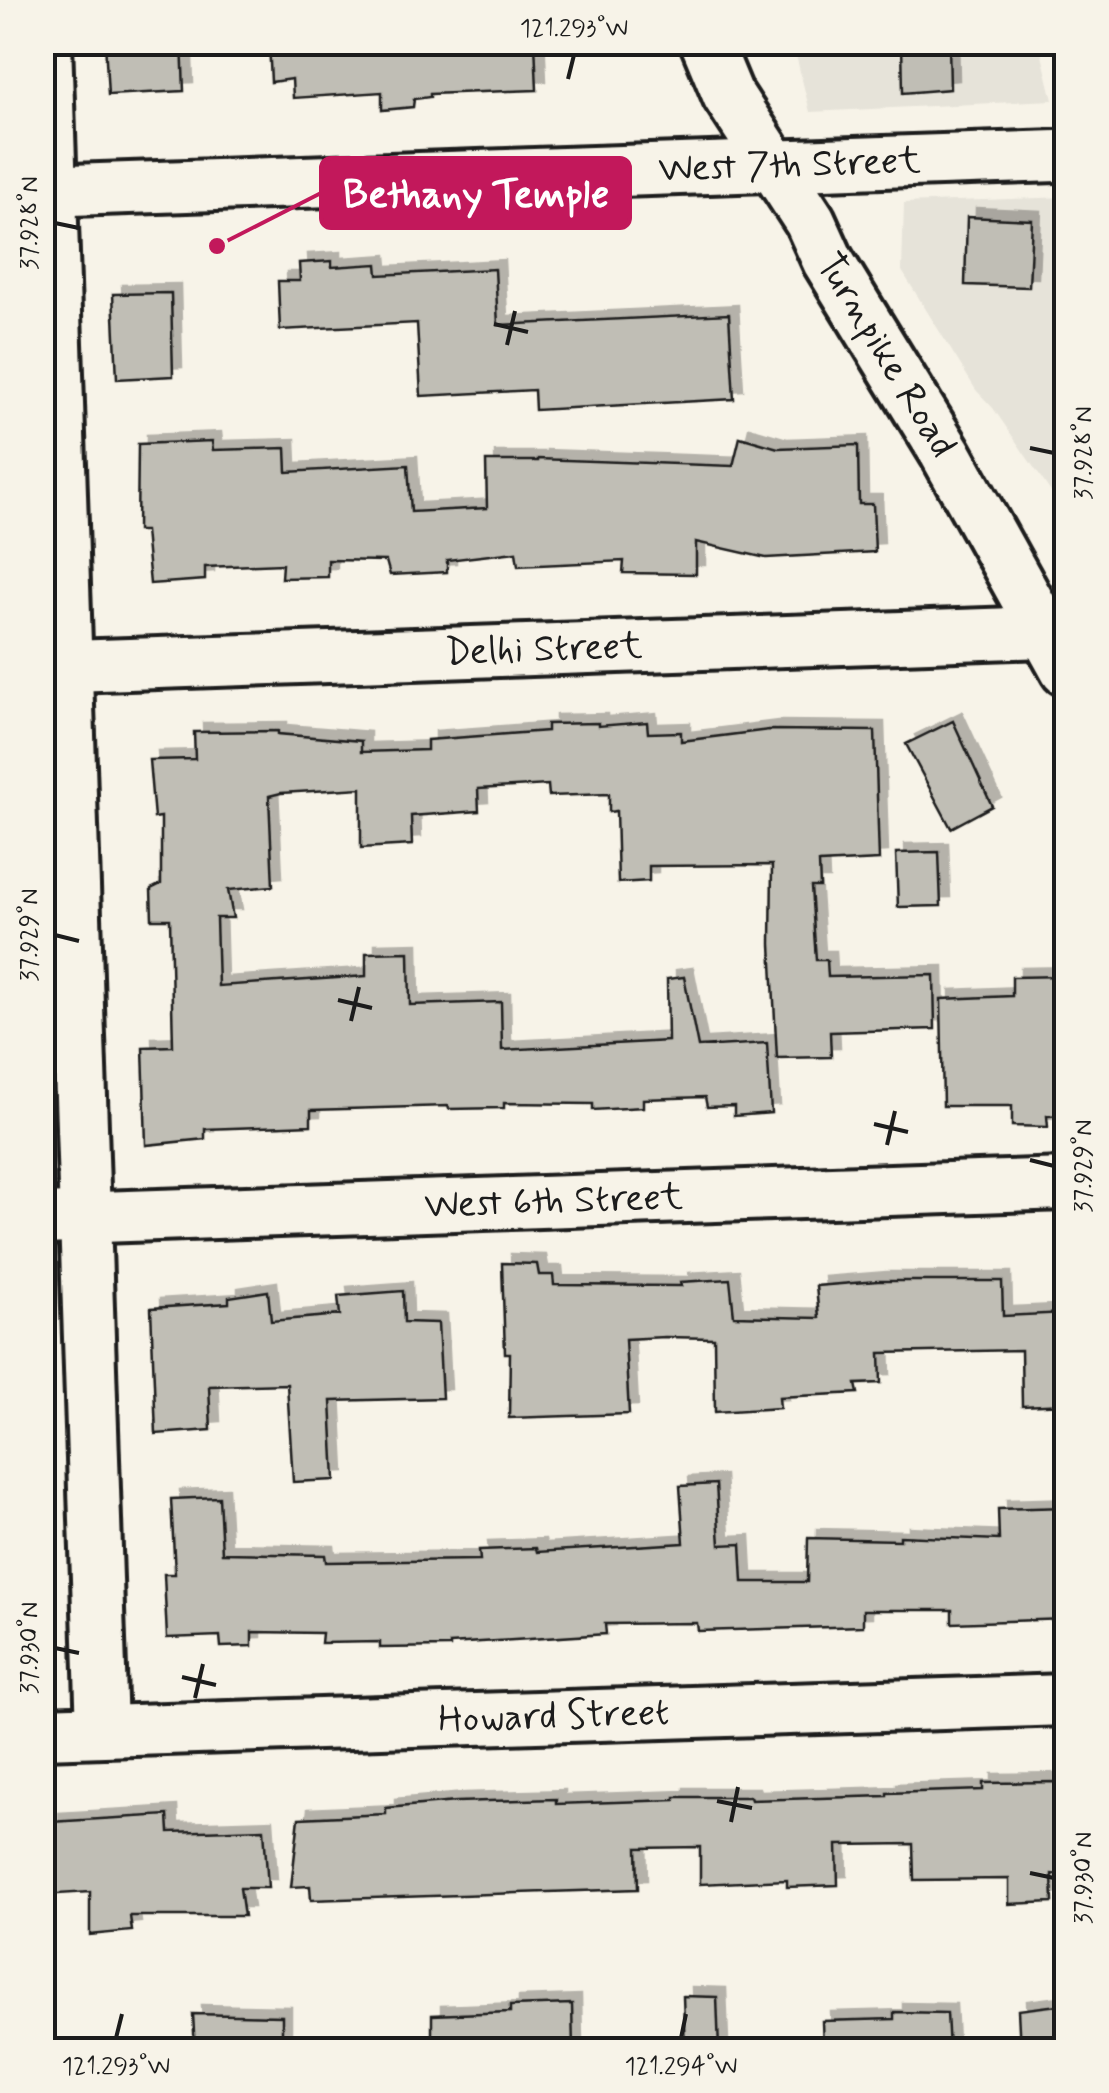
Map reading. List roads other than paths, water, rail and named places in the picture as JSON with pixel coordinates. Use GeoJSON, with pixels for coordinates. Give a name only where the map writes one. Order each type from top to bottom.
{"type":"FeatureCollection","features":[{"type":"Feature","properties":{"kind":"street"},"geometry":{"type":"LineString","coordinates":[[46,42],[63,1218],[102,1730]]}},
{"type":"Feature","properties":{"kind":"street","name":"Turnpike Road"},"geometry":{"type":"LineString","coordinates":[[706,42],[728,95],[810,221],[828,262],[944,452],[1056,651]]}},
{"type":"Feature","properties":{"kind":"street","name":"West 7th Street"},"geometry":{"type":"LineString","coordinates":[[46,191],[1057,156]]}},
{"type":"Feature","properties":{"kind":"street","name":"Delhi Street"},"geometry":{"type":"LineString","coordinates":[[55,666],[1056,651]]}},
{"type":"Feature","properties":{"kind":"street","name":"West 6th Street"},"geometry":{"type":"LineString","coordinates":[[63,1218],[1066,1184]]}},
{"type":"Feature","properties":{"kind":"street","name":"Howard Street"},"geometry":{"type":"LineString","coordinates":[[42,1733],[1066,1700]]}},
{"type":"Feature","properties":{"kind":"place","name":"Bethany Temple"},"geometry":{"type":"Point","coordinates":[217,246]}}]}
